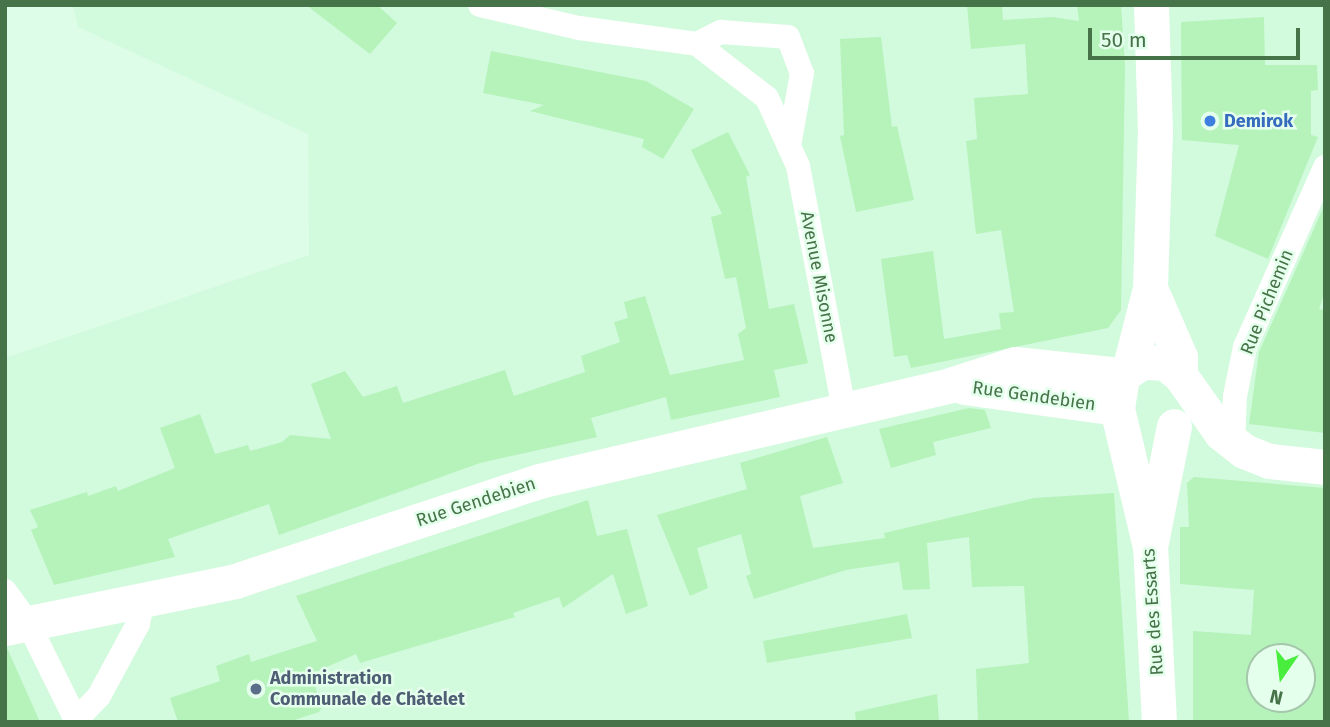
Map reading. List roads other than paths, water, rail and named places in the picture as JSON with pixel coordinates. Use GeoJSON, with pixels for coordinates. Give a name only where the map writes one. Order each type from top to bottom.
{"type":"FeatureCollection","features":[{"type":"Feature","properties":{"kind":"main road","name":"Rue des Essarts"},"geometry":{"type":"LineString","coordinates":[[1151,5],[1155,132],[1150,288],[1123,392],[1139,513],[1150,547],[1159,722]]}},
{"type":"Feature","properties":{"kind":"main road","name":"Rue des Essarts"},"geometry":{"type":"LineString","coordinates":[[1150,288],[1180,356],[1184,383]]}},
{"type":"Feature","properties":{"kind":"main road"},"geometry":{"type":"LineString","coordinates":[[1174,426],[1152,432],[1123,392],[1165,363],[1233,443],[1269,461],[1325,467]]}},
{"type":"Feature","properties":{"kind":"main road","name":"Rue Gendebien"},"geometry":{"type":"LineString","coordinates":[[16,625],[234,581],[539,481],[950,385],[1015,364],[1123,392]]}},
{"type":"Feature","properties":{"kind":"main road"},"geometry":{"type":"LineString","coordinates":[[1150,547],[1174,426],[1184,412],[1184,383]]}},
{"type":"Feature","properties":{"kind":"street","name":"Avenue Misonne"},"geometry":{"type":"LineString","coordinates":[[480,5],[579,28],[697,44],[766,98],[798,166],[844,410]]}},
{"type":"Feature","properties":{"kind":"street","name":"Avenue Misonne"},"geometry":{"type":"LineString","coordinates":[[697,44],[721,32],[788,37],[802,73],[789,146]]}},
{"type":"Feature","properties":{"kind":"street","name":"Rue Pichemin"},"geometry":{"type":"LineString","coordinates":[[1233,443],[1235,396],[1245,347],[1325,167]]}},
{"type":"Feature","properties":{"kind":"street"},"geometry":{"type":"LineString","coordinates":[[5,591],[16,625],[76,721],[99,696],[138,624],[143,599]]}},
{"type":"Feature","properties":{"kind":"place","name":"Demirok"},"geometry":{"type":"Point","coordinates":[1210,121]}},
{"type":"Feature","properties":{"kind":"place","name":"Administration Communale de Châtelet"},"geometry":{"type":"Point","coordinates":[256,689]}}]}
